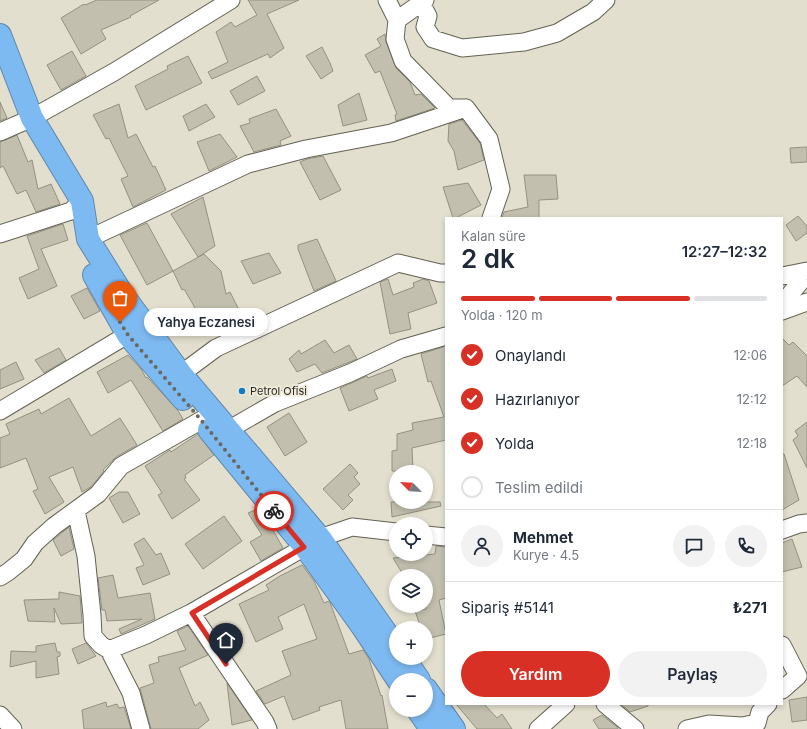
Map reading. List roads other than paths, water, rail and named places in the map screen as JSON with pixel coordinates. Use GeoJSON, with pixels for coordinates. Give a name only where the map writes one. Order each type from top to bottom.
{"type":"FeatureCollection","features":[{"type":"Feature","properties":{"kind":"highway"},"geometry":{"type":"LineString","coordinates":[[0,35],[26,120]]}},
{"type":"Feature","properties":{"kind":"highway"},"geometry":{"type":"LineString","coordinates":[[0,76],[76,206],[88,239],[123,295],[136,330],[181,374],[207,416],[228,430],[312,543],[362,626],[393,673]]}},
{"type":"Feature","properties":{"kind":"highway"},"geometry":{"type":"LineString","coordinates":[[76,206],[84,257],[136,330],[389,638]]}},
{"type":"Feature","properties":{"kind":"highway"},"geometry":{"type":"LineString","coordinates":[[433,700],[454,729]]}},
{"type":"Feature","properties":{"kind":"highway"},"geometry":{"type":"LineString","coordinates":[[423,717],[431,729]]}},
{"type":"Feature","properties":{"kind":"street"},"geometry":{"type":"LineString","coordinates":[[0,132],[26,120],[114,72],[231,0]]}},
{"type":"Feature","properties":{"kind":"street"},"geometry":{"type":"LineString","coordinates":[[387,0],[397,20],[395,39],[403,61],[449,108],[466,108]]}},
{"type":"Feature","properties":{"kind":"street"},"geometry":{"type":"LineString","coordinates":[[397,20],[422,2],[428,16],[425,27],[433,39],[462,48],[524,42],[557,33],[593,12],[606,0]]}},
{"type":"Feature","properties":{"kind":"street"},"geometry":{"type":"LineString","coordinates":[[466,108],[489,139],[501,189],[491,217]]}},
{"type":"Feature","properties":{"kind":"street"},"geometry":{"type":"LineString","coordinates":[[88,239],[248,164],[306,149],[391,133],[466,108]]}},
{"type":"Feature","properties":{"kind":"street"},"geometry":{"type":"LineString","coordinates":[[0,234],[76,206]]}},
{"type":"Feature","properties":{"kind":"street"},"geometry":{"type":"LineString","coordinates":[[181,374],[216,348],[398,263],[445,273]]}},
{"type":"Feature","properties":{"kind":"street"},"geometry":{"type":"LineString","coordinates":[[783,276],[807,270]]}},
{"type":"Feature","properties":{"kind":"street"},"geometry":{"type":"LineString","coordinates":[[783,303],[807,274]]}},
{"type":"Feature","properties":{"kind":"street"},"geometry":{"type":"LineString","coordinates":[[783,311],[807,302]]}},
{"type":"Feature","properties":{"kind":"street"},"geometry":{"type":"LineString","coordinates":[[0,411],[136,330]]}},
{"type":"Feature","properties":{"kind":"street"},"geometry":{"type":"LineString","coordinates":[[228,430],[275,403],[350,373],[401,349],[445,336]]}},
{"type":"Feature","properties":{"kind":"street"},"geometry":{"type":"LineString","coordinates":[[0,577],[24,559],[35,544],[54,526],[98,494],[121,466],[207,416]]}},
{"type":"Feature","properties":{"kind":"street"},"geometry":{"type":"LineString","coordinates":[[76,511],[86,556],[93,636],[101,645],[109,650],[131,693],[141,729]]}},
{"type":"Feature","properties":{"kind":"street"},"geometry":{"type":"LineString","coordinates":[[783,530],[807,523]]}},
{"type":"Feature","properties":{"kind":"street"},"geometry":{"type":"LineString","coordinates":[[109,650],[146,635],[192,613],[312,543],[352,527],[389,531]]}},
{"type":"Feature","properties":{"kind":"street"},"geometry":{"type":"LineString","coordinates":[[433,536],[445,538]]}},
{"type":"Feature","properties":{"kind":"street"},"geometry":{"type":"LineString","coordinates":[[192,613],[265,722],[268,729]]}},
{"type":"Feature","properties":{"kind":"street"},"geometry":{"type":"LineString","coordinates":[[783,647],[803,679],[783,689]]}},
{"type":"Feature","properties":{"kind":"street"},"geometry":{"type":"LineString","coordinates":[[538,729],[565,705]]}},
{"type":"Feature","properties":{"kind":"street"},"geometry":{"type":"LineString","coordinates":[[606,705],[635,729]]}},
{"type":"Feature","properties":{"kind":"street"},"geometry":{"type":"LineString","coordinates":[[687,729],[709,724],[742,726],[757,723],[760,712],[767,705]]}},
{"type":"Feature","properties":{"kind":"street"},"geometry":{"type":"LineString","coordinates":[[0,715],[13,729]]}},
{"type":"Feature","properties":{"kind":"place","name":"Yahya Eczanesi"},"geometry":{"type":"Point","coordinates":[120,322]}},
{"type":"Feature","properties":{"kind":"place","name":"Petrol Ofisi"},"geometry":{"type":"Point","coordinates":[242,391]}}]}
